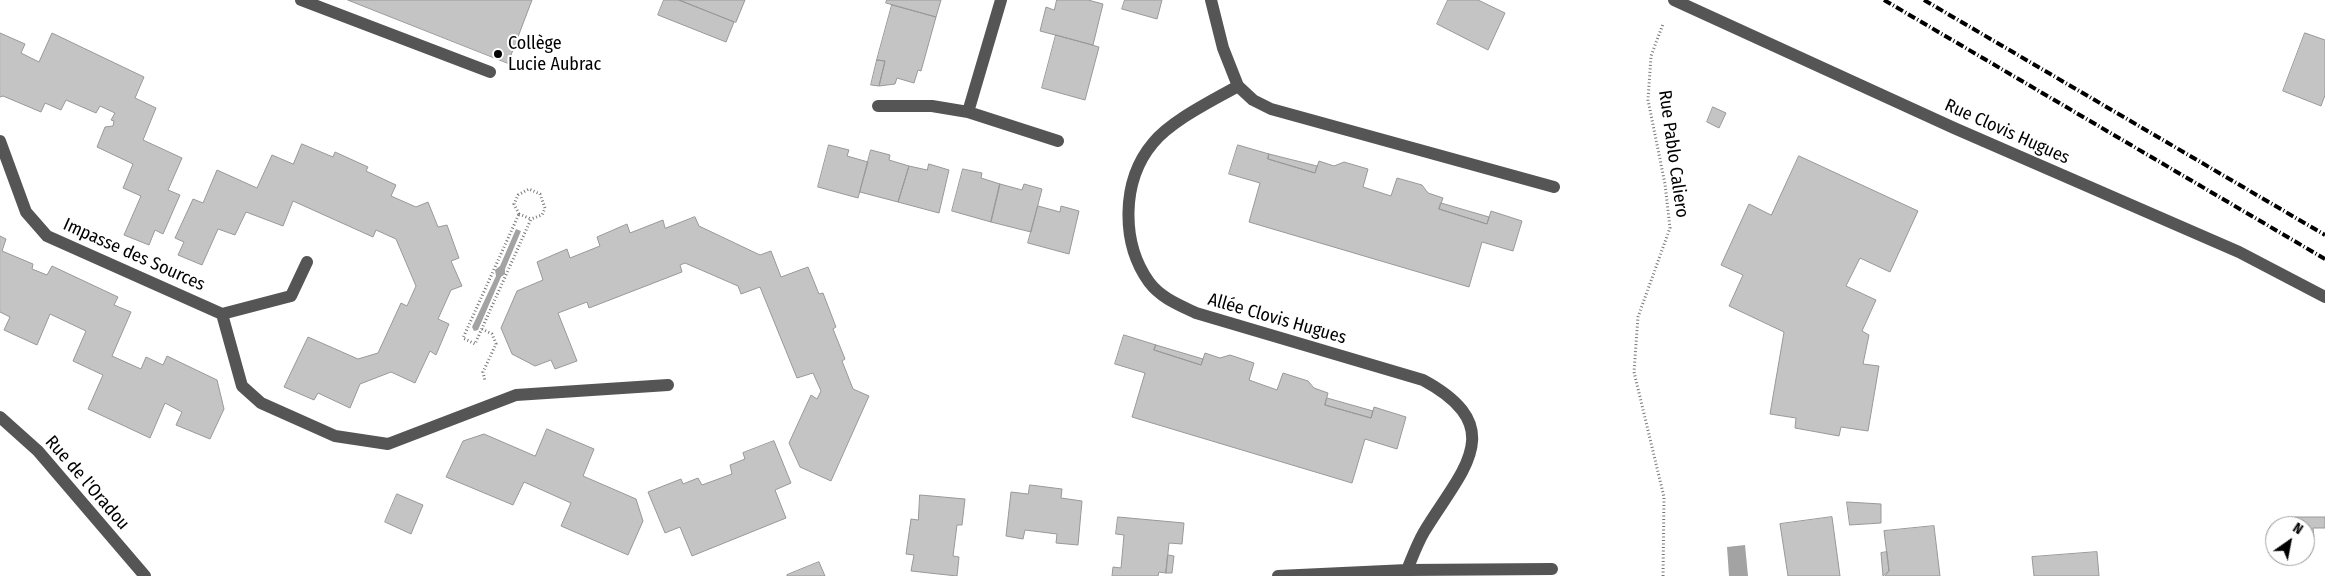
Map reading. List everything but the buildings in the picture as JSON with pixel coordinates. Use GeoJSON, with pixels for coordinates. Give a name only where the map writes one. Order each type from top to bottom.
{"type":"FeatureCollection","features":[{"type":"Feature","properties":{"kind":"street"},"geometry":{"type":"LineString","coordinates":[[302,0],[490,72]]}},
{"type":"Feature","properties":{"kind":"street"},"geometry":{"type":"LineString","coordinates":[[968,112],[1000,0]]}},
{"type":"Feature","properties":{"kind":"street"},"geometry":{"type":"LineString","coordinates":[[1212,0],[1223,48],[1238,86],[1253,100],[1271,109],[1554,187]]}},
{"type":"Feature","properties":{"kind":"street","name":"Rue Clovis Hugues"},"geometry":{"type":"LineString","coordinates":[[1674,0],[1954,128],[2240,252],[2325,297]]}},
{"type":"Feature","properties":{"kind":"street","name":"Allée Clovis Hugues"},"geometry":{"type":"LineString","coordinates":[[1238,86],[1170,128],[1153,143],[1140,165],[1131,192],[1128,220],[1133,249],[1149,282],[1174,303],[1196,313],[1423,380],[1443,390],[1462,407],[1470,428],[1472,455],[1457,484],[1423,533],[1406,570]]}},
{"type":"Feature","properties":{"kind":"street"},"geometry":{"type":"LineString","coordinates":[[878,106],[932,106],[968,112],[1058,141]]}},
{"type":"Feature","properties":{"kind":"street","name":"Impasse des Sources"},"geometry":{"type":"LineString","coordinates":[[0,141],[26,212],[47,236],[222,314]]}},
{"type":"Feature","properties":{"kind":"street"},"geometry":{"type":"LineString","coordinates":[[306,262],[291,296],[222,314],[242,386],[261,402],[335,436],[388,444],[516,395],[668,386]]}},
{"type":"Feature","properties":{"kind":"street","name":"Rue de l'Oradou"},"geometry":{"type":"LineString","coordinates":[[0,416],[38,451],[145,576]]}},
{"type":"Feature","properties":{"kind":"street"},"geometry":{"type":"LineString","coordinates":[[1278,576],[1406,570],[1552,569]]}},
{"type":"Feature","properties":{"kind":"path","name":"Rue Pablo Caliero"},"geometry":{"type":"LineString","coordinates":[[1663,576],[1664,497],[1634,372],[1638,317],[1670,228],[1665,184],[1648,100],[1652,56],[1666,18]]}},
{"type":"Feature","properties":{"kind":"path"},"geometry":{"type":"LineString","coordinates":[[529,189],[540,194],[545,208],[542,215],[531,219],[519,214],[514,204],[518,195],[529,189]]}},
{"type":"Feature","properties":{"kind":"path"},"geometry":{"type":"LineString","coordinates":[[519,214],[463,338],[476,344],[531,219]]}},
{"type":"Feature","properties":{"kind":"path"},"geometry":{"type":"LineString","coordinates":[[482,329],[492,334],[496,344],[483,372]]}},
{"type":"Feature","properties":{"kind":"shaded area"},"geometry":{"type":"Polygon","coordinates":[[[516,229],[521,231],[505,269],[505,274],[501,277],[478,330],[474,331],[472,327],[496,276],[495,270],[500,266],[516,229]]]}},
{"type":"Feature","properties":{"kind":"shaded area"},"geometry":{"type":"Polygon","coordinates":[[[1745,545],[1748,576],[1729,576],[1727,547],[1745,545]]]}},
{"type":"Feature","properties":{"kind":"railway"},"geometry":{"type":"LineString","coordinates":[[1884,0],[2325,259]]}},
{"type":"Feature","properties":{"kind":"railway"},"geometry":{"type":"LineString","coordinates":[[1924,0],[2325,235]]}},
{"type":"Feature","properties":{"kind":"place","name":"Collège Lucie Aubrac"},"geometry":{"type":"Point","coordinates":[498,54]}}]}
